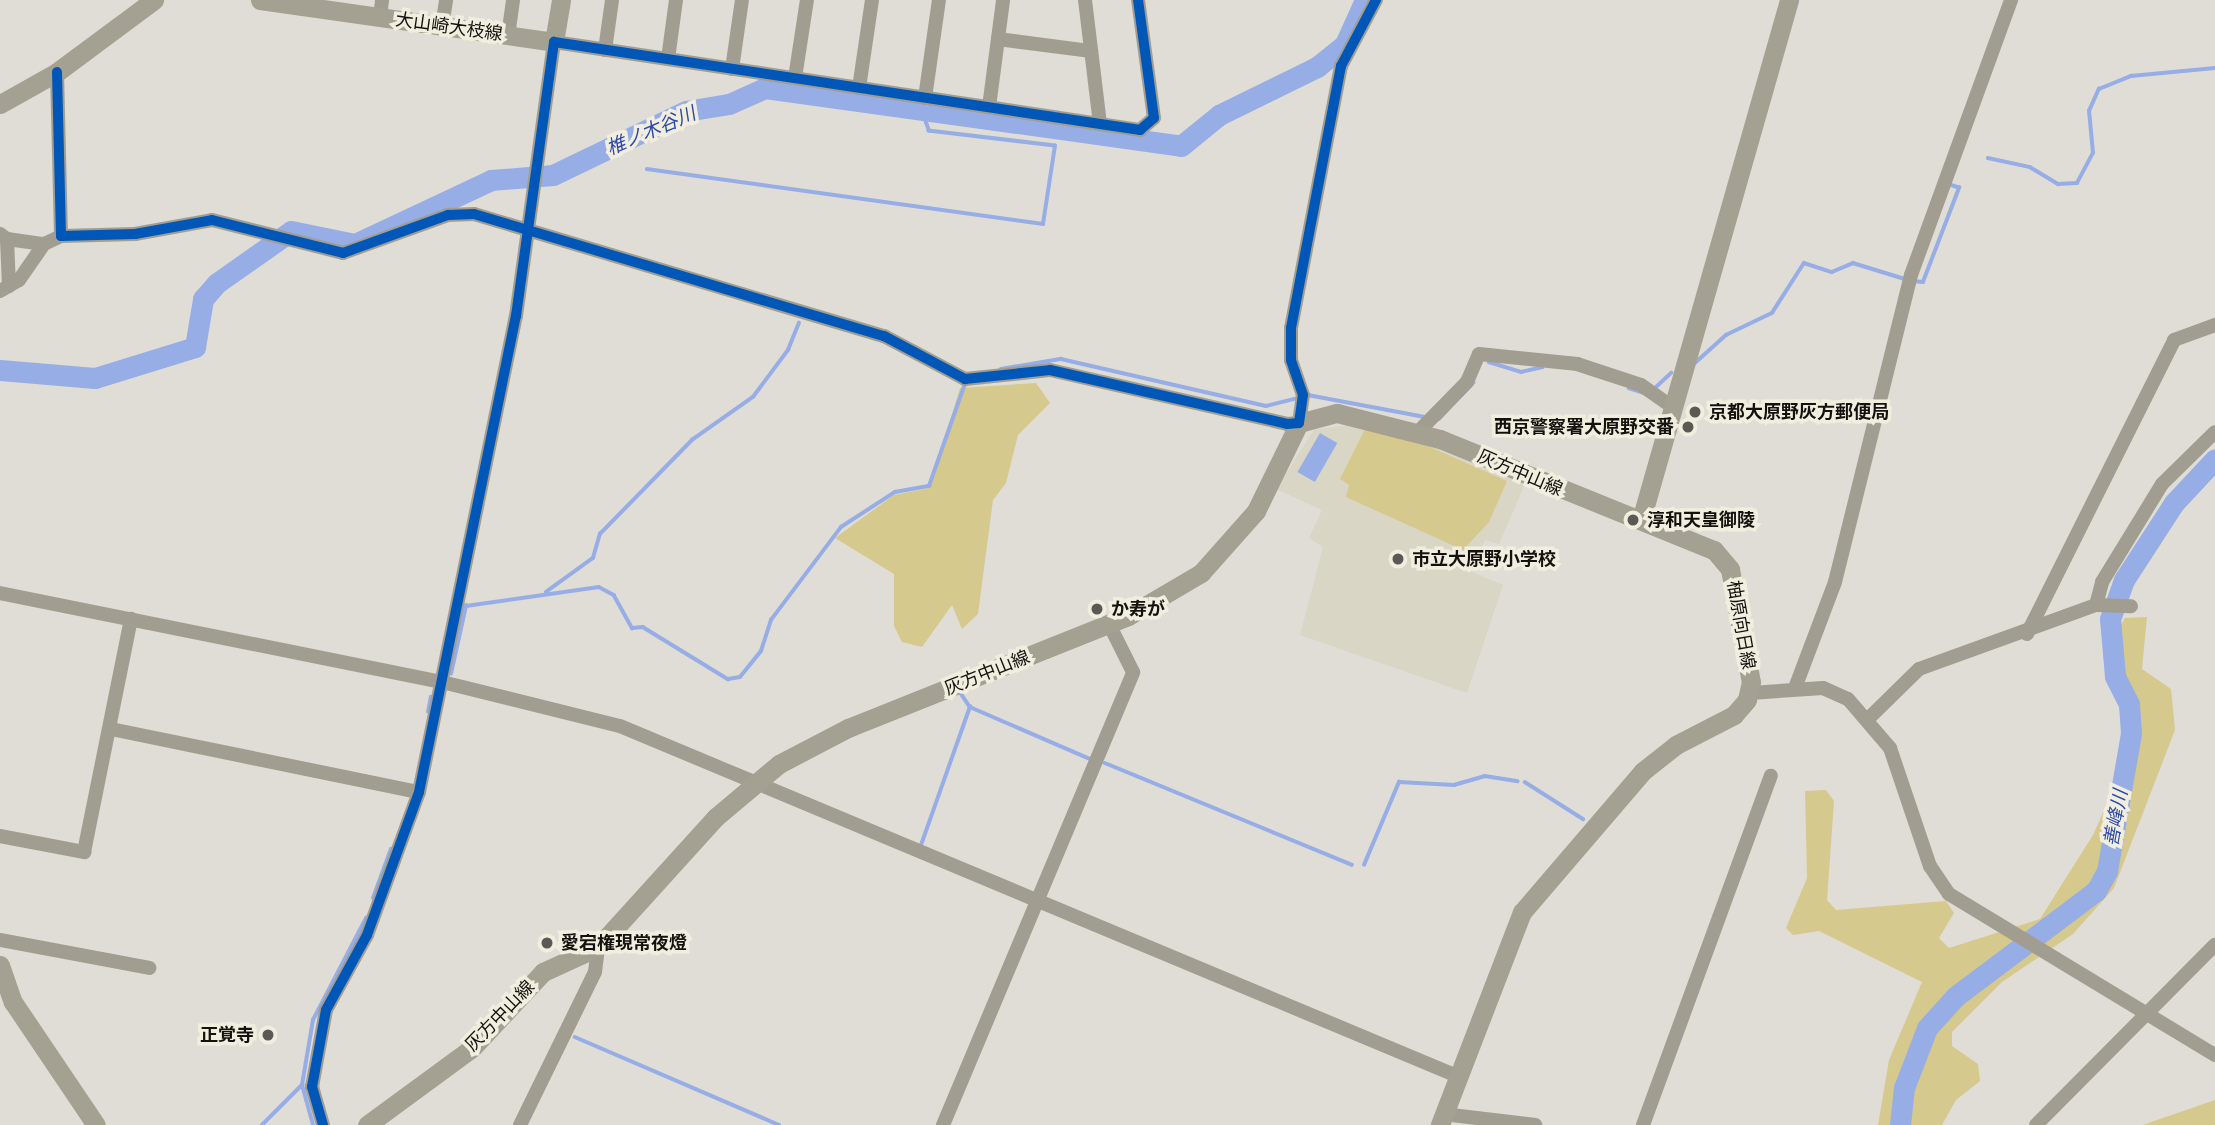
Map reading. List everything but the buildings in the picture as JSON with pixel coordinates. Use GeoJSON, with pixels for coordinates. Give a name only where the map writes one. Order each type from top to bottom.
{"type":"FeatureCollection","features":[{"type":"Feature","properties":{"kind":"main road"},"geometry":{"type":"LineString","coordinates":[[0,104],[57,72],[154,0]]}},
{"type":"Feature","properties":{"kind":"main road","name":"大山崎大枝線"},"geometry":{"type":"LineString","coordinates":[[260,0],[381,9],[442,26],[554,42]]}},
{"type":"Feature","properties":{"kind":"main road"},"geometry":{"type":"LineString","coordinates":[[554,42],[561,0]]}},
{"type":"Feature","properties":{"kind":"main road"},"geometry":{"type":"LineString","coordinates":[[1641,520],[1789,0]]}},
{"type":"Feature","properties":{"kind":"main road","name":"灰方中山線"},"geometry":{"type":"LineString","coordinates":[[367,1125],[472,1048],[543,972],[598,947],[757,779],[848,728],[1109,624],[1183,586],[1220,556],[1256,511],[1299,423],[1349,414],[1418,432],[1641,520]]}},
{"type":"Feature","properties":{"kind":"main road","name":"柚原向日線"},"geometry":{"type":"LineString","coordinates":[[1442,1120],[1510,937],[1536,892],[1653,761],[1725,721],[1750,693],[1728,564],[1708,546],[1641,520]]}},
{"type":"Feature","properties":{"kind":"main road"},"geometry":{"type":"LineString","coordinates":[[0,965],[13,1002],[96,1125]]}},
{"type":"Feature","properties":{"kind":"street"},"geometry":{"type":"LineString","coordinates":[[442,26],[446,0]]}},
{"type":"Feature","properties":{"kind":"street"},"geometry":{"type":"LineString","coordinates":[[508,36],[513,0]]}},
{"type":"Feature","properties":{"kind":"street"},"geometry":{"type":"LineString","coordinates":[[605,50],[612,0]]}},
{"type":"Feature","properties":{"kind":"street"},"geometry":{"type":"LineString","coordinates":[[668,59],[676,0]]}},
{"type":"Feature","properties":{"kind":"street"},"geometry":{"type":"LineString","coordinates":[[732,69],[742,0]]}},
{"type":"Feature","properties":{"kind":"street"},"geometry":{"type":"LineString","coordinates":[[795,78],[807,0]]}},
{"type":"Feature","properties":{"kind":"street"},"geometry":{"type":"LineString","coordinates":[[859,88],[872,0]]}},
{"type":"Feature","properties":{"kind":"street"},"geometry":{"type":"LineString","coordinates":[[925,98],[939,0]]}},
{"type":"Feature","properties":{"kind":"street"},"geometry":{"type":"LineString","coordinates":[[989,107],[1003,0]]}},
{"type":"Feature","properties":{"kind":"street"},"geometry":{"type":"LineString","coordinates":[[1085,0],[1100,124]]}},
{"type":"Feature","properties":{"kind":"street"},"geometry":{"type":"LineString","coordinates":[[323,1125],[312,1087],[326,1010],[367,935],[419,792],[516,316],[554,42],[1140,130],[1154,118],[1138,0]]}},
{"type":"Feature","properties":{"kind":"street"},"geometry":{"type":"LineString","coordinates":[[4,289],[44,244],[61,236],[135,234],[212,219],[343,253],[460,213],[528,229],[884,336],[965,379],[1050,370],[1273,422],[1299,423],[1303,395],[1291,360],[1291,328],[1341,66],[1376,0]]}},
{"type":"Feature","properties":{"kind":"street"},"geometry":{"type":"LineString","coordinates":[[1795,688],[1835,582],[1910,280],[2011,0]]}},
{"type":"Feature","properties":{"kind":"street"},"geometry":{"type":"LineString","coordinates":[[998,39],[1091,51]]}},
{"type":"Feature","properties":{"kind":"street"},"geometry":{"type":"LineString","coordinates":[[57,72],[61,236]]}},
{"type":"Feature","properties":{"kind":"street"},"geometry":{"type":"LineString","coordinates":[[4,289],[4,236],[44,244]]}},
{"type":"Feature","properties":{"kind":"street"},"geometry":{"type":"LineString","coordinates":[[2027,634],[2174,340],[2215,326]]}},
{"type":"Feature","properties":{"kind":"street"},"geometry":{"type":"LineString","coordinates":[[1418,432],[1467,382],[1479,354],[1577,364],[1641,385],[1673,407]]}},
{"type":"Feature","properties":{"kind":"street"},"geometry":{"type":"LineString","coordinates":[[2100,605],[2102,582],[2162,484],[2215,432]]}},
{"type":"Feature","properties":{"kind":"street"},"geometry":{"type":"LineString","coordinates":[[0,593],[442,682],[620,726],[757,779],[1457,1076]]}},
{"type":"Feature","properties":{"kind":"street"},"geometry":{"type":"LineString","coordinates":[[1869,718],[1919,668],[2027,634],[2100,605],[2131,607]]}},
{"type":"Feature","properties":{"kind":"street"},"geometry":{"type":"LineString","coordinates":[[0,836],[84,852],[111,729],[131,619]]}},
{"type":"Feature","properties":{"kind":"street"},"geometry":{"type":"LineString","coordinates":[[943,1125],[1133,672],[1109,624]]}},
{"type":"Feature","properties":{"kind":"street"},"geometry":{"type":"LineString","coordinates":[[1750,693],[1823,688],[1869,718],[1899,767],[1937,878],[1964,909],[2215,1055]]}},
{"type":"Feature","properties":{"kind":"street"},"geometry":{"type":"LineString","coordinates":[[111,729],[419,792]]}},
{"type":"Feature","properties":{"kind":"street"},"geometry":{"type":"LineString","coordinates":[[1643,1125],[1771,776]]}},
{"type":"Feature","properties":{"kind":"street"},"geometry":{"type":"LineString","coordinates":[[0,940],[149,968]]}},
{"type":"Feature","properties":{"kind":"street"},"geometry":{"type":"LineString","coordinates":[[2036,1125],[2215,945]]}},
{"type":"Feature","properties":{"kind":"street"},"geometry":{"type":"LineString","coordinates":[[520,1125],[595,972],[598,947]]}},
{"type":"Feature","properties":{"kind":"street"},"geometry":{"type":"LineString","coordinates":[[1442,1120],[1535,1125]]}},
{"type":"Feature","properties":{"kind":"shaded area"},"geometry":{"type":"Polygon","coordinates":[[[1036,383],[1050,403],[1018,435],[1006,483],[993,500],[978,614],[962,629],[952,605],[922,647],[902,642],[894,626],[894,574],[835,538],[894,495],[930,488],[960,388],[1036,383]]]}},
{"type":"Feature","properties":{"kind":"shaded area","name":"市立大原野小学校"},"geometry":{"type":"Polygon","coordinates":[[[1369,422],[1526,482],[1499,544],[1485,540],[1470,571],[1503,585],[1467,693],[1300,635],[1323,547],[1309,538],[1322,510],[1276,489],[1314,430],[1369,422]]]}},
{"type":"Feature","properties":{"kind":"shaded area"},"geometry":{"type":"Polygon","coordinates":[[[1365,429],[1421,443],[1507,481],[1489,522],[1463,550],[1346,497],[1349,485],[1340,479],[1365,429]]]}},
{"type":"Feature","properties":{"kind":"shaded area"},"geometry":{"type":"Polygon","coordinates":[[[2147,617],[2142,669],[2171,689],[2175,730],[2114,888],[2073,934],[2002,982],[1952,1032],[1952,1046],[1978,1064],[1980,1081],[1956,1100],[1942,1125],[1878,1125],[1889,1060],[1922,982],[1819,931],[1793,935],[1786,928],[1807,878],[1805,791],[1826,790],[1834,801],[1827,900],[1836,910],[1946,901],[1954,913],[1939,938],[1949,948],[2040,919],[2093,835],[2136,740],[2115,634],[2125,618],[2147,617]]]}},
{"type":"Feature","properties":{"kind":"shaded area"},"geometry":{"type":"Polygon","coordinates":[[[2215,1100],[2215,1125],[2143,1125],[2157,1120],[2215,1100]]]}},
{"type":"Feature","properties":{"kind":"water"},"geometry":{"type":"Polygon","coordinates":[[[1320,433],[1337,443],[1315,482],[1298,472],[1320,433]]]}},
{"type":"Feature","properties":{"kind":"waterway","name":"椎ノ木谷川"},"geometry":{"type":"LineString","coordinates":[[0,370],[95,378],[195,347],[203,299],[217,283],[291,231],[355,244],[491,180],[553,175],[686,111],[729,104],[765,88],[1181,146],[1219,115],[1317,67],[1345,44],[1365,0]]}},
{"type":"Feature","properties":{"kind":"waterway"},"geometry":{"type":"LineString","coordinates":[[1988,158],[2030,167],[2058,184],[2077,183],[2093,153],[2089,111],[2099,89],[2131,76],[2215,68]]}},
{"type":"Feature","properties":{"kind":"waterway"},"geometry":{"type":"LineString","coordinates":[[647,169],[1043,224],[1055,146],[929,131],[921,109]]}},
{"type":"Feature","properties":{"kind":"waterway"},"geometry":{"type":"LineString","coordinates":[[1912,281],[1923,282],[1959,188],[1950,185]]}},
{"type":"Feature","properties":{"kind":"waterway"},"geometry":{"type":"LineString","coordinates":[[1695,363],[1726,335],[1772,313],[1804,263],[1832,272],[1853,263],[1905,279]]}},
{"type":"Feature","properties":{"kind":"waterway"},"geometry":{"type":"LineString","coordinates":[[546,592],[593,558],[600,534],[692,440],[753,397],[788,350],[799,323]]}},
{"type":"Feature","properties":{"kind":"waterway"},"geometry":{"type":"LineString","coordinates":[[1001,369],[1061,359],[1266,406],[1297,398]]}},
{"type":"Feature","properties":{"kind":"waterway"},"geometry":{"type":"LineString","coordinates":[[1489,362],[1521,372],[1542,367]]}},
{"type":"Feature","properties":{"kind":"waterway"},"geometry":{"type":"LineString","coordinates":[[1655,388],[1671,373]]}},
{"type":"Feature","properties":{"kind":"waterway"},"geometry":{"type":"LineString","coordinates":[[1439,419],[1473,383]]}},
{"type":"Feature","properties":{"kind":"waterway"},"geometry":{"type":"LineString","coordinates":[[451,674],[466,606],[599,587],[614,595],[632,628],[643,627],[728,679],[740,677],[761,651],[771,620],[841,527],[895,492],[929,486],[965,384]]}},
{"type":"Feature","properties":{"kind":"waterway"},"geometry":{"type":"LineString","coordinates":[[1629,388],[1648,394]]}},
{"type":"Feature","properties":{"kind":"waterway"},"geometry":{"type":"LineString","coordinates":[[1308,395],[1426,417]]}},
{"type":"Feature","properties":{"kind":"waterway","name":"善峰川"},"geometry":{"type":"LineString","coordinates":[[1900,1125],[1904,1088],[1927,1028],[1956,996],[2096,891],[2107,871],[2131,733],[2129,704],[2115,676],[2110,619],[2124,580],[2174,503],[2215,459]]}},
{"type":"Feature","properties":{"kind":"waterway"},"geometry":{"type":"LineString","coordinates":[[960,692],[970,707],[1088,758]]}},
{"type":"Feature","properties":{"kind":"waterway"},"geometry":{"type":"LineString","coordinates":[[428,712],[431,697]]}},
{"type":"Feature","properties":{"kind":"waterway"},"geometry":{"type":"LineString","coordinates":[[920,848],[970,707]]}},
{"type":"Feature","properties":{"kind":"waterway"},"geometry":{"type":"LineString","coordinates":[[1105,763],[1352,865]]}},
{"type":"Feature","properties":{"kind":"waterway"},"geometry":{"type":"LineString","coordinates":[[1364,865],[1399,782],[1454,785],[1485,776],[1518,781]]}},
{"type":"Feature","properties":{"kind":"waterway"},"geometry":{"type":"LineString","coordinates":[[1525,782],[1583,819]]}},
{"type":"Feature","properties":{"kind":"waterway"},"geometry":{"type":"LineString","coordinates":[[373,898],[391,849]]}},
{"type":"Feature","properties":{"kind":"waterway"},"geometry":{"type":"LineString","coordinates":[[313,1125],[302,1085],[313,1020],[366,918]]}},
{"type":"Feature","properties":{"kind":"waterway"},"geometry":{"type":"LineString","coordinates":[[575,1037],[779,1125]]}},
{"type":"Feature","properties":{"kind":"waterway"},"geometry":{"type":"LineString","coordinates":[[262,1125],[302,1085]]}},
{"type":"Feature","properties":{"kind":"cycle path"},"geometry":{"type":"LineString","coordinates":[[323,1125],[312,1087],[326,1010],[367,935],[419,792],[516,316],[554,42],[1140,130],[1154,118],[1138,0]]}},
{"type":"Feature","properties":{"kind":"cycle path"},"geometry":{"type":"LineString","coordinates":[[57,72],[61,236],[135,234],[212,220],[343,253],[448,215],[474,214],[884,336],[965,379],[1050,370],[1287,424],[1299,423],[1303,395],[1291,360],[1291,328],[1341,66],[1376,0]]}},
{"type":"Feature","properties":{"kind":"place","name":"京都大原野灰方郵便局"},"geometry":{"type":"Point","coordinates":[1695,412]}},
{"type":"Feature","properties":{"kind":"place","name":"西京警察署大原野交番"},"geometry":{"type":"Point","coordinates":[1688,427]}},
{"type":"Feature","properties":{"kind":"place","name":"淳和天皇御陵"},"geometry":{"type":"Point","coordinates":[1633,520]}},
{"type":"Feature","properties":{"kind":"place","name":"市立大原野小学校"},"geometry":{"type":"Point","coordinates":[1398,559]}},
{"type":"Feature","properties":{"kind":"place","name":"か寿が"},"geometry":{"type":"Point","coordinates":[1097,609]}},
{"type":"Feature","properties":{"kind":"place","name":"愛宕権現常夜燈"},"geometry":{"type":"Point","coordinates":[547,943]}},
{"type":"Feature","properties":{"kind":"place","name":"正覚寺"},"geometry":{"type":"Point","coordinates":[268,1035]}}]}
